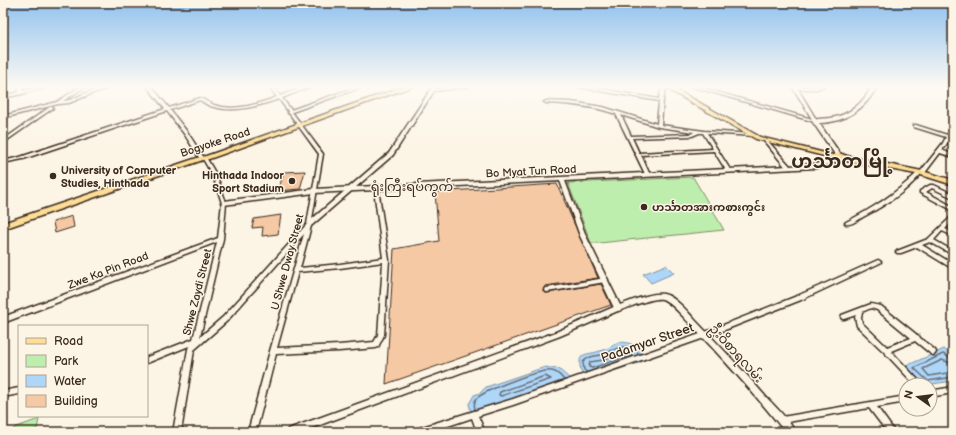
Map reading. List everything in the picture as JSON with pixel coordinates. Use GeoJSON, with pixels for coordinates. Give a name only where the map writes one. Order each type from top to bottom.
{"type":"FeatureCollection","features":[{"type":"Feature","properties":{"kind":"main road","name":"Bogyoke Road"},"geometry":{"type":"LineString","coordinates":[[3,226],[300,126],[351,106]]}},
{"type":"Feature","properties":{"kind":"main road"},"geometry":{"type":"LineString","coordinates":[[701,106],[765,140],[840,158],[920,174],[953,185]]}},
{"type":"Feature","properties":{"kind":"main road"},"geometry":{"type":"LineString","coordinates":[[840,158],[819,122],[854,111],[860,106]]}},
{"type":"Feature","properties":{"kind":"street"},"geometry":{"type":"LineString","coordinates":[[3,117],[45,106]]}},
{"type":"Feature","properties":{"kind":"street"},"geometry":{"type":"LineString","coordinates":[[3,142],[53,106]]}},
{"type":"Feature","properties":{"kind":"street","name":"Shwe Zaydi Street"},"geometry":{"type":"LineString","coordinates":[[164,106],[187,134],[215,176],[224,203],[220,239],[196,341],[191,349],[177,432]]}},
{"type":"Feature","properties":{"kind":"street"},"geometry":{"type":"LineString","coordinates":[[3,162],[21,158],[174,106]]}},
{"type":"Feature","properties":{"kind":"street"},"geometry":{"type":"LineString","coordinates":[[220,106],[239,106]]}},
{"type":"Feature","properties":{"kind":"street","name":"U Shwe Dway Street"},"geometry":{"type":"LineString","coordinates":[[252,432],[273,351],[309,225],[320,154],[286,106]]}},
{"type":"Feature","properties":{"kind":"street"},"geometry":{"type":"LineString","coordinates":[[289,112],[305,106]]}},
{"type":"Feature","properties":{"kind":"street"},"geometry":{"type":"LineString","coordinates":[[191,349],[225,319],[309,225],[391,154],[422,106]]}},
{"type":"Feature","properties":{"kind":"street"},"geometry":{"type":"LineString","coordinates":[[592,106],[659,126],[704,132],[754,135]]}},
{"type":"Feature","properties":{"kind":"street"},"geometry":{"type":"LineString","coordinates":[[659,126],[660,106]]}},
{"type":"Feature","properties":{"kind":"street"},"geometry":{"type":"LineString","coordinates":[[764,106],[819,122]]}},
{"type":"Feature","properties":{"kind":"street"},"geometry":{"type":"LineString","coordinates":[[808,106],[819,122]]}},
{"type":"Feature","properties":{"kind":"street"},"geometry":{"type":"LineString","coordinates":[[618,113],[648,175]]}},
{"type":"Feature","properties":{"kind":"street"},"geometry":{"type":"LineString","coordinates":[[915,126],[949,137]]}},
{"type":"Feature","properties":{"kind":"street"},"geometry":{"type":"LineString","coordinates":[[848,223],[873,211],[896,196],[920,174],[939,151],[953,129]]}},
{"type":"Feature","properties":{"kind":"street"},"geometry":{"type":"LineString","coordinates":[[630,137],[692,135],[698,131]]}},
{"type":"Feature","properties":{"kind":"street"},"geometry":{"type":"LineString","coordinates":[[704,132],[729,171]]}},
{"type":"Feature","properties":{"kind":"street"},"geometry":{"type":"LineString","coordinates":[[765,140],[789,168]]}},
{"type":"Feature","properties":{"kind":"street"},"geometry":{"type":"LineString","coordinates":[[638,154],[716,150]]}},
{"type":"Feature","properties":{"kind":"street"},"geometry":{"type":"LineString","coordinates":[[939,151],[953,156]]}},
{"type":"Feature","properties":{"kind":"street","name":"Bo Myat Tun Road"},"geometry":{"type":"LineString","coordinates":[[224,203],[314,191],[789,168],[816,166],[840,158]]}},
{"type":"Feature","properties":{"kind":"street"},"geometry":{"type":"LineString","coordinates":[[291,432],[558,334],[618,308],[583,236],[562,180]]}},
{"type":"Feature","properties":{"kind":"street"},"geometry":{"type":"LineString","coordinates":[[953,196],[932,186],[922,192],[950,207],[953,205]]}},
{"type":"Feature","properties":{"kind":"street"},"geometry":{"type":"LineString","coordinates":[[273,351],[376,345],[381,335],[386,260],[376,189]]}},
{"type":"Feature","properties":{"kind":"street"},"geometry":{"type":"LineString","coordinates":[[899,252],[930,240],[953,218]]}},
{"type":"Feature","properties":{"kind":"street"},"geometry":{"type":"LineString","coordinates":[[941,229],[953,234]]}},
{"type":"Feature","properties":{"kind":"street","name":"Zwe Ka Pin Road"},"geometry":{"type":"LineString","coordinates":[[3,320],[220,239]]}},
{"type":"Feature","properties":{"kind":"street"},"geometry":{"type":"LineString","coordinates":[[930,240],[953,253]]}},
{"type":"Feature","properties":{"kind":"street"},"geometry":{"type":"LineString","coordinates":[[918,245],[953,267]]}},
{"type":"Feature","properties":{"kind":"street"},"geometry":{"type":"LineString","coordinates":[[296,270],[386,260]]}},
{"type":"Feature","properties":{"kind":"street","name":"Padamyar Street"},"geometry":{"type":"LineString","coordinates":[[419,432],[705,335],[799,298],[878,262]]}},
{"type":"Feature","properties":{"kind":"street"},"geometry":{"type":"LineString","coordinates":[[547,290],[605,280]]}},
{"type":"Feature","properties":{"kind":"street","name":"ဦးဝိစာရလမ်း"},"geometry":{"type":"LineString","coordinates":[[618,308],[662,296],[671,300],[705,335],[782,420],[791,432]]}},
{"type":"Feature","properties":{"kind":"street"},"geometry":{"type":"LineString","coordinates":[[844,317],[871,306],[880,308],[933,352]]}},
{"type":"Feature","properties":{"kind":"street"},"geometry":{"type":"LineString","coordinates":[[860,310],[858,317],[859,324],[911,377]]}},
{"type":"Feature","properties":{"kind":"street"},"geometry":{"type":"LineString","coordinates":[[148,360],[207,336]]}},
{"type":"Feature","properties":{"kind":"street"},"geometry":{"type":"LineString","coordinates":[[886,350],[917,338]]}},
{"type":"Feature","properties":{"kind":"street"},"geometry":{"type":"LineString","coordinates":[[938,393],[953,390]]}},
{"type":"Feature","properties":{"kind":"street"},"geometry":{"type":"LineString","coordinates":[[3,394],[18,391]]}},
{"type":"Feature","properties":{"kind":"street"},"geometry":{"type":"LineString","coordinates":[[782,420],[898,400]]}},
{"type":"Feature","properties":{"kind":"street"},"geometry":{"type":"LineString","coordinates":[[871,405],[891,432]]}},
{"type":"Feature","properties":{"kind":"street"},"geometry":{"type":"LineString","coordinates":[[474,414],[481,432]]}},
{"type":"Feature","properties":{"kind":"green space","name":"ဟင်္သာတအားကစားကွင်း"},"geometry":{"type":"Polygon","coordinates":[[[693,177],[724,230],[599,243],[591,243],[568,183],[693,177]]]}},
{"type":"Feature","properties":{"kind":"green space"},"geometry":{"type":"Polygon","coordinates":[[[39,419],[37,429],[26,432],[13,432],[14,428],[39,419]]]}},
{"type":"Feature","properties":{"kind":"water"},"geometry":{"type":"Polygon","coordinates":[[[666,265],[674,273],[651,283],[643,274],[666,265]]]}},
{"type":"Feature","properties":{"kind":"water"},"geometry":{"type":"Polygon","coordinates":[[[618,342],[636,346],[642,351],[647,359],[639,363],[594,377],[588,378],[581,372],[581,357],[586,354],[605,349],[618,342]]]}},
{"type":"Feature","properties":{"kind":"water"},"geometry":{"type":"Polygon","coordinates":[[[944,349],[953,357],[953,381],[938,383],[938,377],[917,377],[906,366],[944,349]]]}},
{"type":"Feature","properties":{"kind":"water"},"geometry":{"type":"Polygon","coordinates":[[[545,367],[559,369],[570,379],[497,406],[485,414],[471,412],[469,404],[474,395],[480,393],[486,387],[545,367]]]}},
{"type":"Feature","properties":{"kind":"building","name":"Hinthada Indoor Sport Stadium"},"geometry":{"type":"Polygon","coordinates":[[[305,171],[300,189],[278,191],[284,172],[305,171]]]}},
{"type":"Feature","properties":{"kind":"building"},"geometry":{"type":"Polygon","coordinates":[[[557,184],[598,278],[545,286],[543,291],[547,293],[601,284],[611,305],[386,384],[394,249],[439,241],[435,192],[557,184]]]}},
{"type":"Feature","properties":{"kind":"building"},"geometry":{"type":"Polygon","coordinates":[[[281,215],[278,234],[262,236],[263,227],[252,228],[254,219],[281,215]]]}},
{"type":"Feature","properties":{"kind":"building"},"geometry":{"type":"Polygon","coordinates":[[[72,216],[74,227],[55,233],[53,222],[72,216]]]}},
{"type":"Feature","properties":{"kind":"place","name":"University of Computer Studies, Hinthada"},"geometry":{"type":"Point","coordinates":[53,176]}},
{"type":"Feature","properties":{"kind":"place","name":"Hinthada Indoor Sport Stadium"},"geometry":{"type":"Point","coordinates":[292,181]}},
{"type":"Feature","properties":{"kind":"place","name":"ဟင်္သာတအားကစားကွင်း"},"geometry":{"type":"Point","coordinates":[644,207]}},
{"type":"Feature","properties":{"kind":"district","name":"ဟင်္သာတမြို့"},"geometry":{"type":"Point","coordinates":[842,161]}},
{"type":"Feature","properties":{"kind":"district","name":"ရုံးကြီးရပ်ကွက်"},"geometry":{"type":"Point","coordinates":[412,186]}}]}
